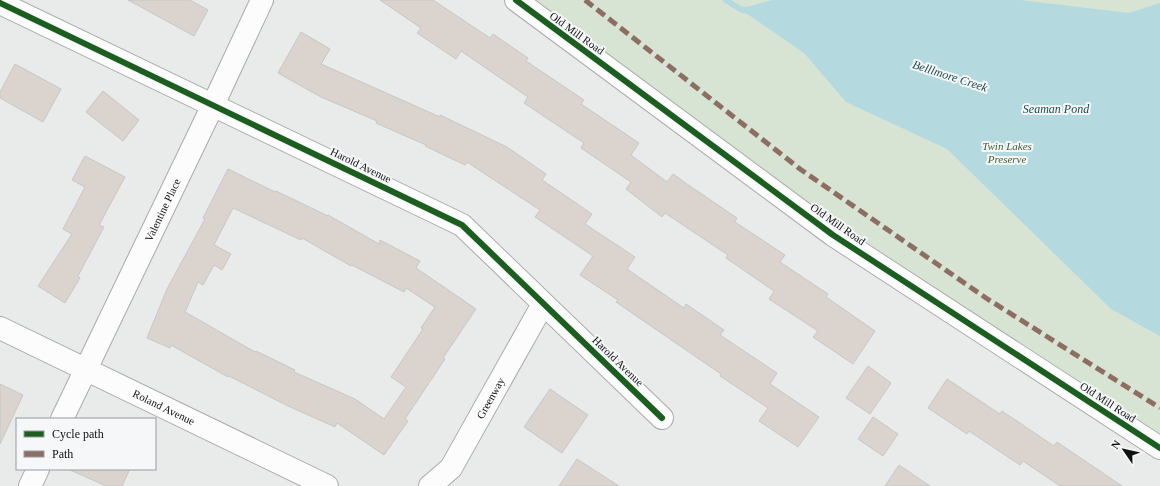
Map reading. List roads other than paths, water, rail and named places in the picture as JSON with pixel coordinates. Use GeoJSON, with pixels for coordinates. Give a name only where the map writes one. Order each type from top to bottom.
{"type":"FeatureCollection","features":[{"type":"Feature","properties":{"kind":"street","name":"Valentine Place"},"geometry":{"type":"LineString","coordinates":[[62,418],[262,0]]}},
{"type":"Feature","properties":{"kind":"street","name":"Old Mill Road"},"geometry":{"type":"LineString","coordinates":[[516,0],[834,235],[1160,448]]}},
{"type":"Feature","properties":{"kind":"street","name":"Harold Avenue"},"geometry":{"type":"LineString","coordinates":[[0,3],[462,225],[662,418]]}},
{"type":"Feature","properties":{"kind":"street","name":"Greenway"},"geometry":{"type":"LineString","coordinates":[[430,486],[451,468],[543,304]]}},
{"type":"Feature","properties":{"kind":"street","name":"Roland Avenue"},"geometry":{"type":"LineString","coordinates":[[0,328],[328,486]]}},
{"type":"Feature","properties":{"kind":"street"},"geometry":{"type":"LineString","coordinates":[[30,486],[38,470]]}},
{"type":"Feature","properties":{"kind":"water","name":"Seaman Pond"},"geometry":{"type":"Polygon","coordinates":[[[772,0],[1020,0],[1129,13],[1160,3],[1160,336],[1111,309],[947,149],[846,102],[804,53],[740,9],[772,0]]]}},
{"type":"Feature","properties":{"kind":"waterway"},"geometry":{"type":"LineString","coordinates":[[726,0],[740,9],[747,11]]}},
{"type":"Feature","properties":{"kind":"water label","name":"Belllmore Creek"},"geometry":{"type":"Point","coordinates":[950,76]}},
{"type":"Feature","properties":{"kind":"park label","name":"Twin Lakes Preserve"},"geometry":{"type":"Point","coordinates":[1007,152]}}]}
